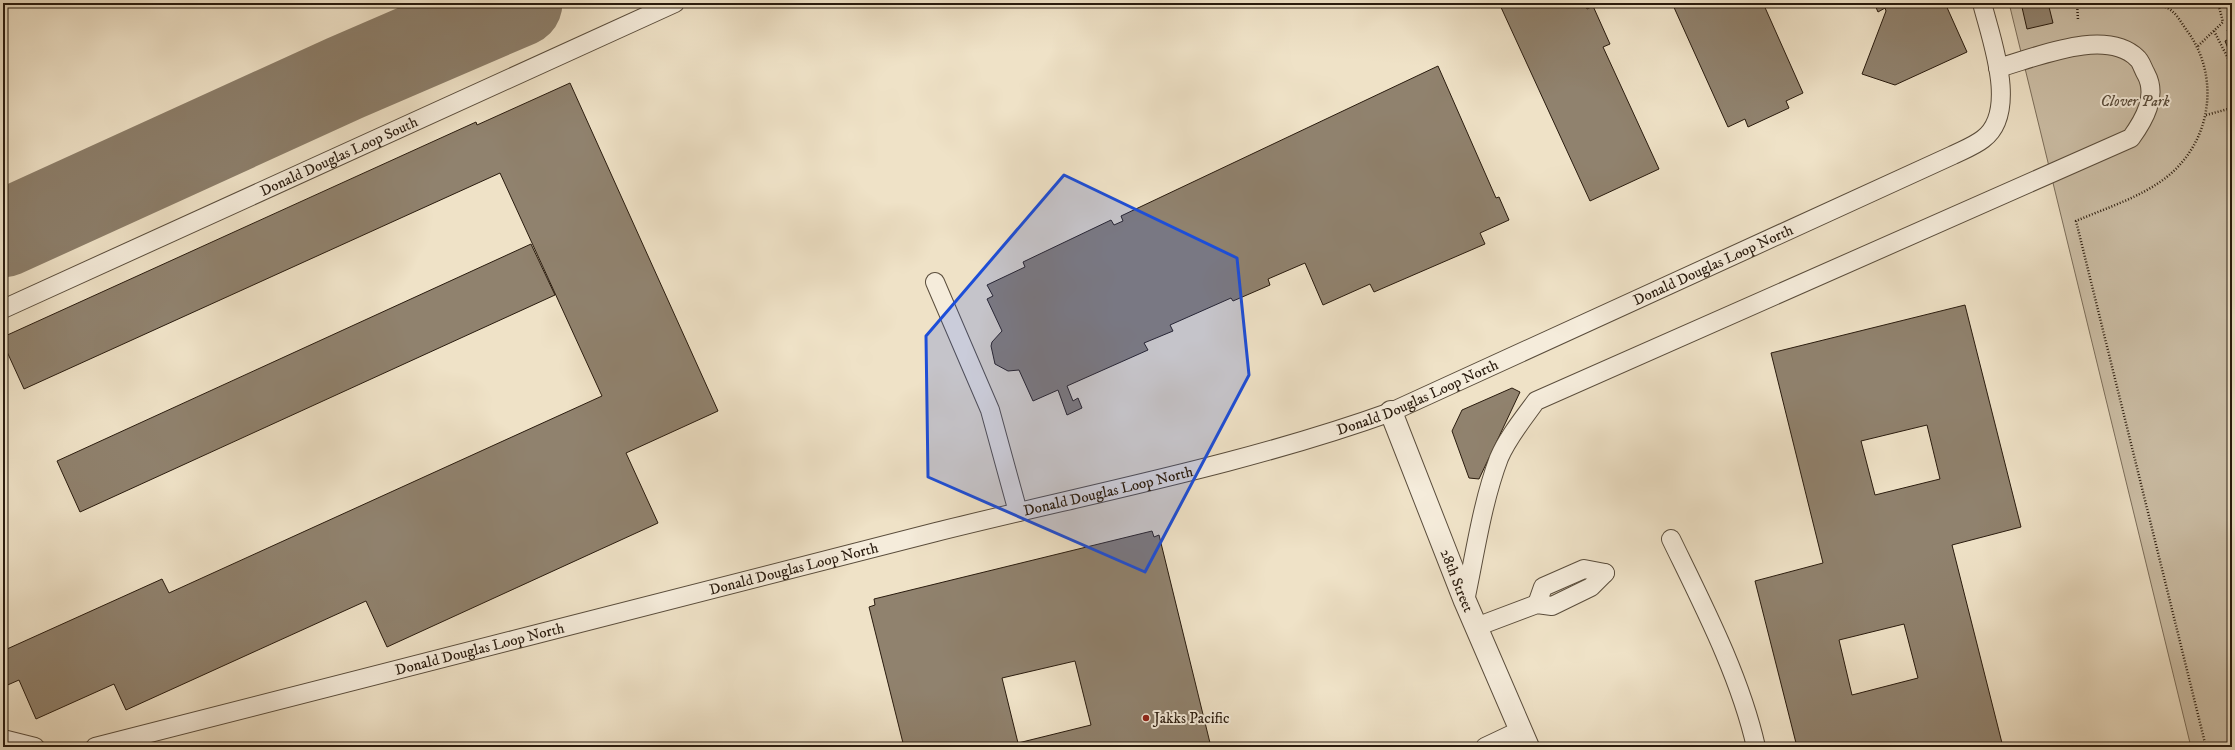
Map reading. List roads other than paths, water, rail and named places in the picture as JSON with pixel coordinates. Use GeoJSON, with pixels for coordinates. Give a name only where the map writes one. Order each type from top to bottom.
{"type":"FeatureCollection","features":[{"type":"Feature","properties":{"kind":"street","name":"28th Street"},"geometry":{"type":"LineString","coordinates":[[1391,412],[1465,601],[1525,738]]}},
{"type":"Feature","properties":{"kind":"lane","name":"Donald Douglas Loop South"},"geometry":{"type":"LineString","coordinates":[[3,309],[675,3]]}},
{"type":"Feature","properties":{"kind":"lane","name":"Donald Douglas Loop North"},"geometry":{"type":"LineString","coordinates":[[95,747],[1018,512],[1174,476],[1314,438],[1391,412],[1953,155],[1984,139],[1999,118],[2001,88],[1993,45],[1982,3]]}},
{"type":"Feature","properties":{"kind":"lane"},"geometry":{"type":"LineString","coordinates":[[1465,601],[1490,487],[1500,456],[1517,427],[1536,401],[2131,138],[2143,122],[2150,100],[2149,80],[2138,58],[2114,45],[2081,45],[1998,68]]}},
{"type":"Feature","properties":{"kind":"lane"},"geometry":{"type":"LineString","coordinates":[[935,282],[990,410],[1018,512]]}},
{"type":"Feature","properties":{"kind":"lane"},"geometry":{"type":"LineString","coordinates":[[1671,539],[1715,629],[1752,729],[1756,747]]}},
{"type":"Feature","properties":{"kind":"lane"},"geometry":{"type":"LineString","coordinates":[[1476,627],[1537,604]]}},
{"type":"Feature","properties":{"kind":"lane"},"geometry":{"type":"LineString","coordinates":[[1485,747],[1525,738]]}},
{"type":"Feature","properties":{"kind":"lane"},"geometry":{"type":"LineString","coordinates":[[3,739],[35,747]]}},
{"type":"Feature","properties":{"kind":"place","name":"Jakks Pacific"},"geometry":{"type":"Point","coordinates":[1146,718]}},
{"type":"Feature","properties":{"kind":"park label","name":"Clover Park"},"geometry":{"type":"Point","coordinates":[2135,101]}}]}
